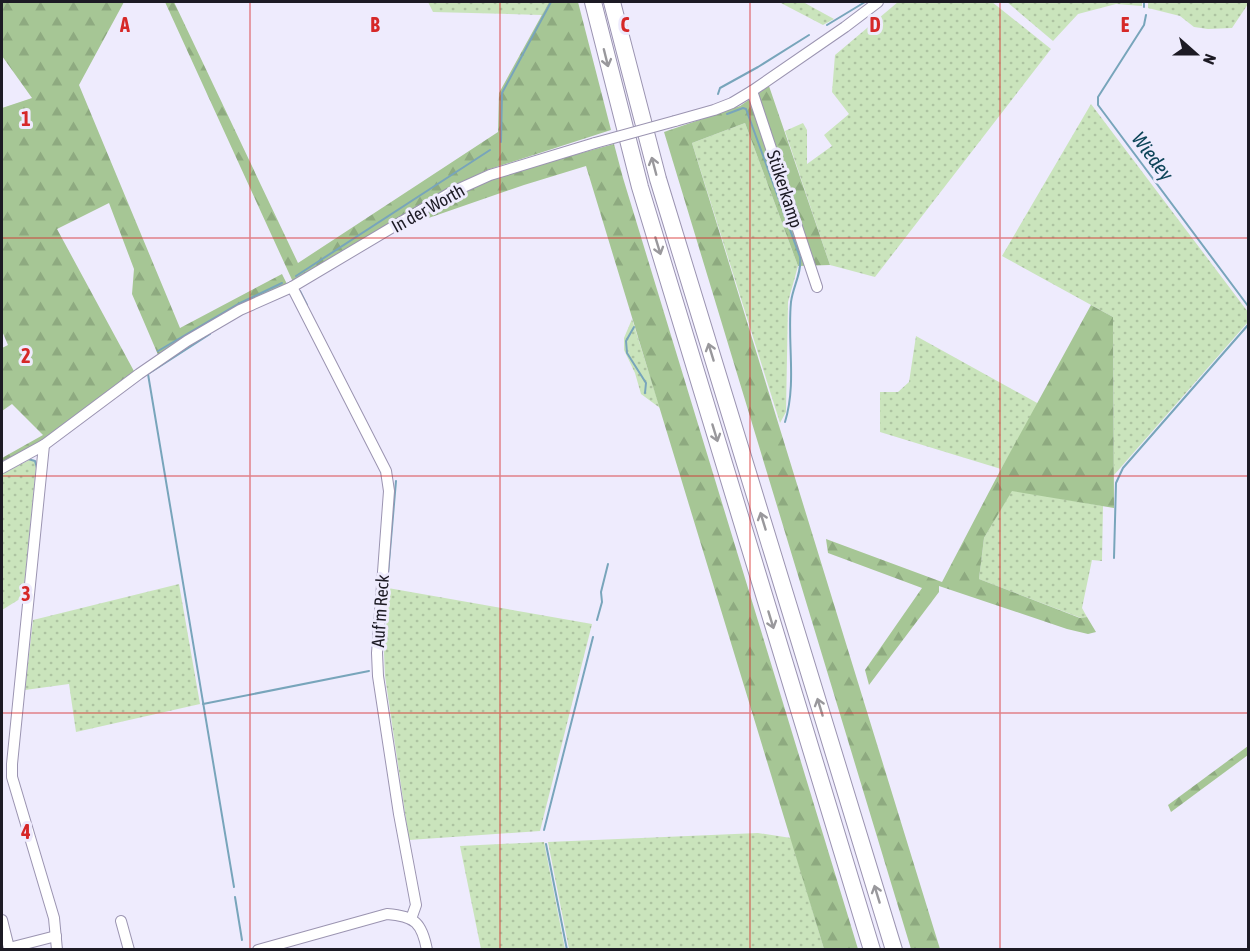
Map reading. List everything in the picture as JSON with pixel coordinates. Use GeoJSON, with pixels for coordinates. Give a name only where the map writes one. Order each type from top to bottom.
{"type":"FeatureCollection","features":[{"type":"Feature","properties":{"kind":"highway"},"geometry":{"type":"LineString","coordinates":[[593,2],[640,187],[872,950]]}},
{"type":"Feature","properties":{"kind":"highway"},"geometry":{"type":"LineString","coordinates":[[612,2],[658,179],[894,950]]}},
{"type":"Feature","properties":{"kind":"street","name":"In der Worth"},"geometry":{"type":"LineString","coordinates":[[2,468],[44,445],[138,374],[187,341],[240,310],[292,287],[450,193],[490,175],[714,110],[752,91],[878,2]]}},
{"type":"Feature","properties":{"kind":"street","name":"Stükerkamp"},"geometry":{"type":"LineString","coordinates":[[752,91],[817,287]]}},
{"type":"Feature","properties":{"kind":"street","name":"Auf'm Reck"},"geometry":{"type":"LineString","coordinates":[[292,287],[386,471],[389,491],[377,653],[378,676],[397,802],[416,905],[411,919]]}},
{"type":"Feature","properties":{"kind":"street"},"geometry":{"type":"LineString","coordinates":[[44,445],[12,777],[54,918],[57,950]]}},
{"type":"Feature","properties":{"kind":"street"},"geometry":{"type":"LineString","coordinates":[[258,950],[387,914],[402,915],[411,919],[423,932],[427,950]]}},
{"type":"Feature","properties":{"kind":"street"},"geometry":{"type":"LineString","coordinates":[[2,920],[9,948],[56,936]]}},
{"type":"Feature","properties":{"kind":"street"},"geometry":{"type":"LineString","coordinates":[[121,921],[129,950]]}},
{"type":"Feature","properties":{"kind":"green space"},"geometry":{"type":"Polygon","coordinates":[[[2,2],[124,2],[79,85],[180,328],[282,274],[287,284],[159,357],[132,294],[134,269],[109,203],[57,229],[135,373],[46,439],[2,465],[2,458],[43,435],[12,404],[2,411],[2,348],[8,345],[2,331],[2,108],[32,98],[2,56],[2,2]]]}},
{"type":"Feature","properties":{"kind":"green space"},"geometry":{"type":"Polygon","coordinates":[[[165,2],[174,2],[298,263],[498,132],[499,93],[549,2],[578,2],[611,130],[487,170],[448,190],[293,282],[165,2]]]}},
{"type":"Feature","properties":{"kind":"green space"},"geometry":{"type":"Polygon","coordinates":[[[428,2],[549,2],[542,15],[433,12],[428,2]]]}},
{"type":"Feature","properties":{"kind":"green space"},"geometry":{"type":"Polygon","coordinates":[[[779,2],[803,2],[834,19],[823,25],[779,2]]]}},
{"type":"Feature","properties":{"kind":"green space"},"geometry":{"type":"Polygon","coordinates":[[[898,2],[992,2],[1051,49],[875,277],[830,265],[785,131],[803,123],[807,130],[807,164],[832,146],[824,135],[849,114],[832,92],[835,55],[898,2]]]}},
{"type":"Feature","properties":{"kind":"green space"},"geometry":{"type":"Polygon","coordinates":[[[1007,2],[1142,2],[1142,6],[1116,4],[1078,14],[1053,41],[1007,2]]]}},
{"type":"Feature","properties":{"kind":"green space"},"geometry":{"type":"Polygon","coordinates":[[[1148,2],[1248,2],[1248,4],[1232,28],[1208,29],[1194,27],[1180,16],[1148,8],[1148,2]]]}},
{"type":"Feature","properties":{"kind":"green space"},"geometry":{"type":"Polygon","coordinates":[[[769,86],[830,265],[798,266],[745,123],[692,143],[940,949],[911,949],[664,132],[740,106],[769,86]]]}},
{"type":"Feature","properties":{"kind":"green space"},"geometry":{"type":"Polygon","coordinates":[[[1091,104],[1248,312],[1248,322],[1114,475],[1113,317],[1002,256],[1091,104]]]}},
{"type":"Feature","properties":{"kind":"green space"},"geometry":{"type":"Polygon","coordinates":[[[745,123],[798,266],[788,302],[786,412],[780,423],[692,143],[745,123]]]}},
{"type":"Feature","properties":{"kind":"green space"},"geometry":{"type":"Polygon","coordinates":[[[614,144],[858,949],[824,949],[586,166],[417,222],[415,218],[490,178],[614,144]]]}},
{"type":"Feature","properties":{"kind":"green space"},"geometry":{"type":"Polygon","coordinates":[[[1091,305],[1113,317],[1114,508],[1012,491],[984,538],[979,579],[1080,618],[1087,617],[1096,632],[1088,634],[1067,629],[939,586],[939,592],[869,685],[865,670],[922,588],[828,553],[826,539],[942,582],[1091,305]]]}},
{"type":"Feature","properties":{"kind":"green space"},"geometry":{"type":"Polygon","coordinates":[[[632,319],[660,408],[641,394],[635,373],[624,350],[624,338],[632,319]]]}},
{"type":"Feature","properties":{"kind":"green space"},"geometry":{"type":"Polygon","coordinates":[[[916,336],[1039,404],[1001,469],[880,432],[880,392],[898,392],[909,382],[916,336]]]}},
{"type":"Feature","properties":{"kind":"green space"},"geometry":{"type":"Polygon","coordinates":[[[31,459],[35,462],[36,467],[23,597],[2,610],[2,474],[31,459]]]}},
{"type":"Feature","properties":{"kind":"green space"},"geometry":{"type":"Polygon","coordinates":[[[1012,490],[1103,506],[1102,561],[1092,560],[1082,608],[1087,617],[1081,618],[979,579],[984,538],[1012,490]]]}},
{"type":"Feature","properties":{"kind":"green space"},"geometry":{"type":"Polygon","coordinates":[[[179,584],[200,704],[76,732],[69,684],[25,690],[33,620],[179,584]]]}},
{"type":"Feature","properties":{"kind":"green space"},"geometry":{"type":"Polygon","coordinates":[[[388,588],[592,624],[540,831],[409,840],[385,676],[388,588]]]}},
{"type":"Feature","properties":{"kind":"green space"},"geometry":{"type":"Polygon","coordinates":[[[1248,746],[1248,755],[1171,812],[1168,805],[1248,746]]]}},
{"type":"Feature","properties":{"kind":"green space"},"geometry":{"type":"Polygon","coordinates":[[[758,833],[791,838],[824,949],[569,949],[548,842],[758,833]]]}},
{"type":"Feature","properties":{"kind":"green space"},"geometry":{"type":"Polygon","coordinates":[[[544,842],[565,949],[481,949],[460,846],[544,842]]]}},
{"type":"Feature","properties":{"kind":"waterway"},"geometry":{"type":"LineString","coordinates":[[501,142],[502,93],[551,2]]}},
{"type":"Feature","properties":{"kind":"waterway"},"geometry":{"type":"LineString","coordinates":[[827,25],[865,2]]}},
{"type":"Feature","properties":{"kind":"waterway","name":"Wiedey"},"geometry":{"type":"LineString","coordinates":[[1144,2],[1144,7]]}},
{"type":"Feature","properties":{"kind":"waterway","name":"Wiedey"},"geometry":{"type":"LineString","coordinates":[[1146,15],[1144,25],[1098,97],[1098,105],[1248,306]]}},
{"type":"Feature","properties":{"kind":"waterway"},"geometry":{"type":"LineString","coordinates":[[718,94],[720,88],[809,35]]}},
{"type":"Feature","properties":{"kind":"waterway"},"geometry":{"type":"LineString","coordinates":[[727,114],[746,109],[800,257],[800,269],[791,302],[791,377],[789,407],[785,422]]}},
{"type":"Feature","properties":{"kind":"waterway"},"geometry":{"type":"LineString","coordinates":[[296,276],[490,150]]}},
{"type":"Feature","properties":{"kind":"waterway"},"geometry":{"type":"LineString","coordinates":[[158,351],[238,304],[282,283]]}},
{"type":"Feature","properties":{"kind":"waterway"},"geometry":{"type":"LineString","coordinates":[[300,291],[307,305]]}},
{"type":"Feature","properties":{"kind":"waterway"},"geometry":{"type":"LineString","coordinates":[[1114,558],[1116,483],[1123,468],[1248,325]]}},
{"type":"Feature","properties":{"kind":"waterway"},"geometry":{"type":"LineString","coordinates":[[634,327],[626,341],[627,353],[646,383],[645,393]]}},
{"type":"Feature","properties":{"kind":"waterway"},"geometry":{"type":"LineString","coordinates":[[210,334],[148,374],[234,887]]}},
{"type":"Feature","properties":{"kind":"waterway"},"geometry":{"type":"LineString","coordinates":[[28,459],[35,461],[37,468]]}},
{"type":"Feature","properties":{"kind":"waterway"},"geometry":{"type":"LineString","coordinates":[[388,574],[396,481]]}},
{"type":"Feature","properties":{"kind":"waterway"},"geometry":{"type":"LineString","coordinates":[[597,620],[608,564]]}},
{"type":"Feature","properties":{"kind":"waterway"},"geometry":{"type":"LineString","coordinates":[[544,830],[593,637]]}},
{"type":"Feature","properties":{"kind":"waterway"},"geometry":{"type":"LineString","coordinates":[[203,704],[369,671]]}},
{"type":"Feature","properties":{"kind":"waterway"},"geometry":{"type":"LineString","coordinates":[[546,844],[567,950]]}},
{"type":"Feature","properties":{"kind":"waterway"},"geometry":{"type":"LineString","coordinates":[[235,897],[242,940]]}}]}
